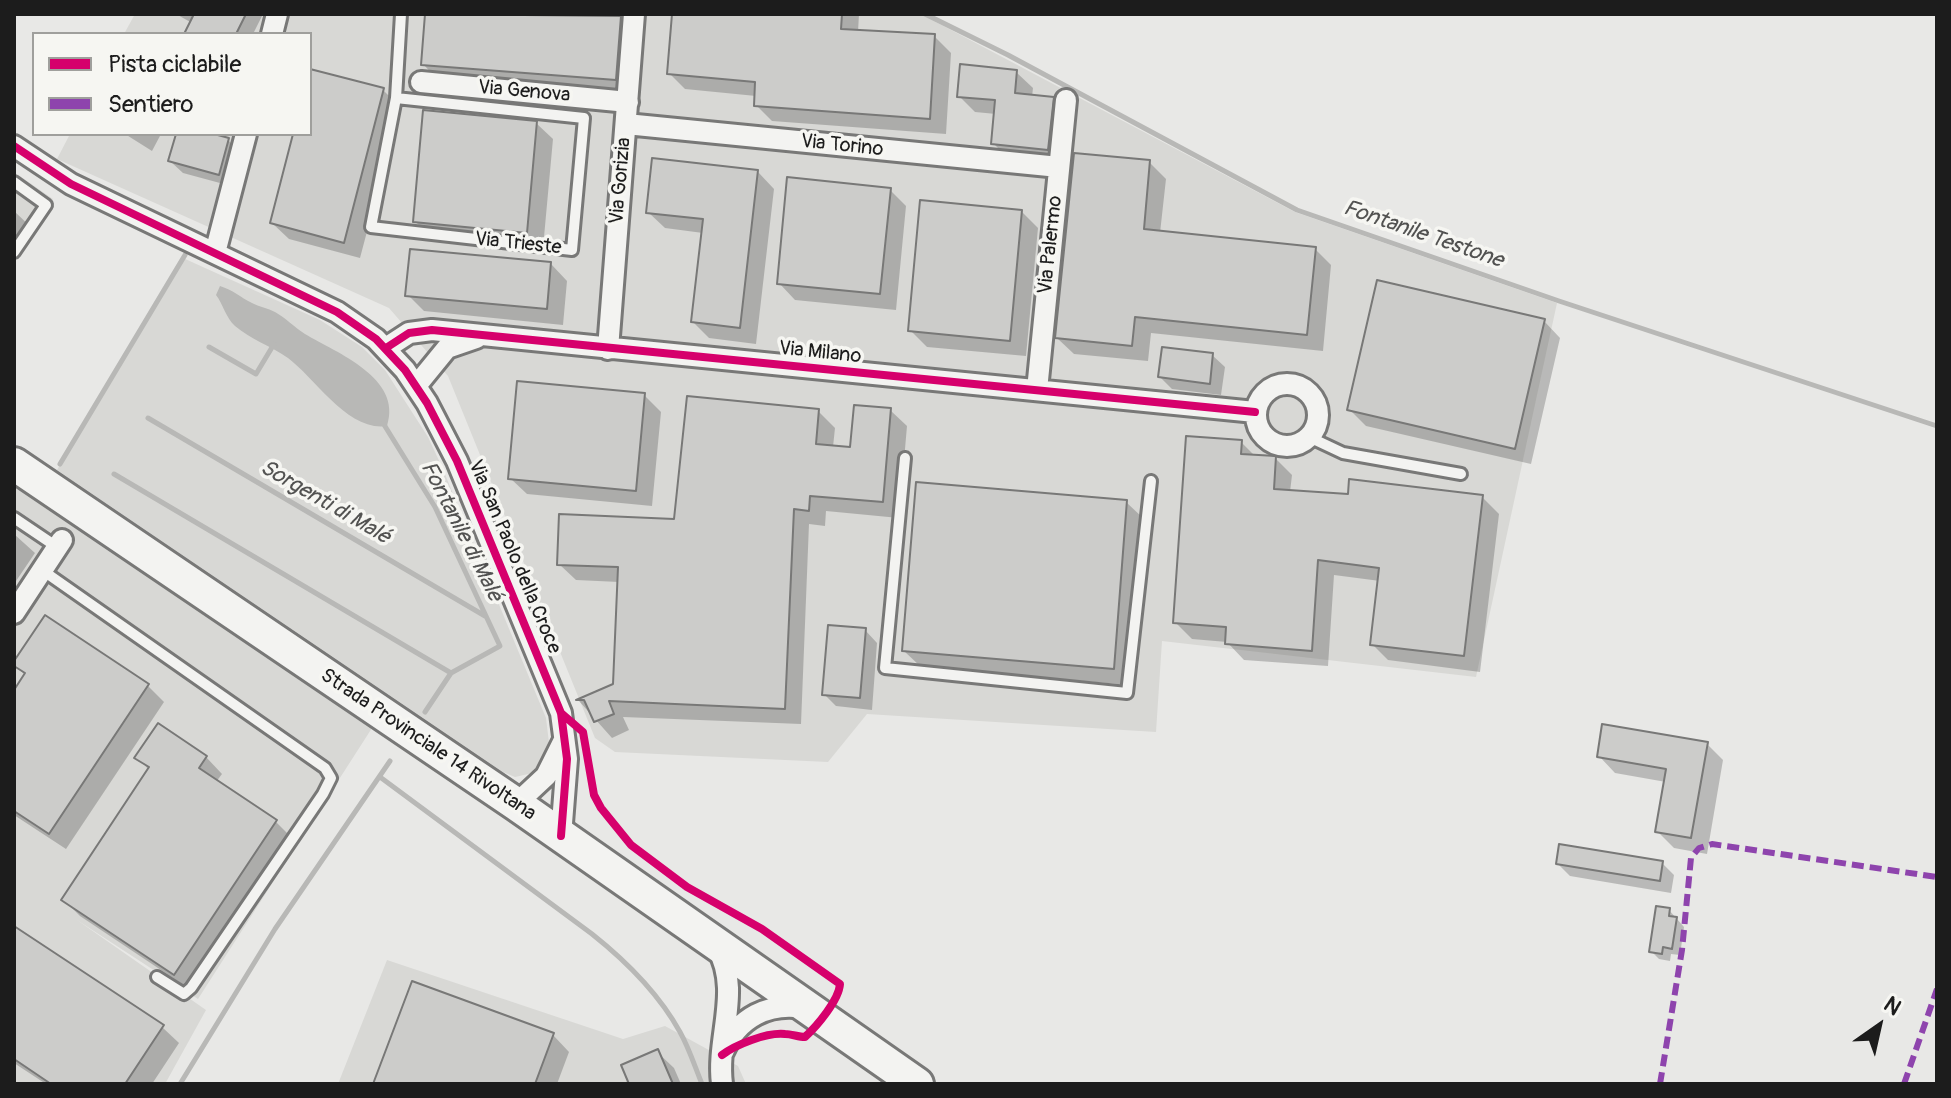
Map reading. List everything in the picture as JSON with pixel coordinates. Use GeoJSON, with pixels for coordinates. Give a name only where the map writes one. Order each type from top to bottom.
{"type":"FeatureCollection","features":[{"type":"Feature","properties":{"kind":"main road","name":"Strada Provinciale 14 Rivoltana"},"geometry":{"type":"LineString","coordinates":[[14,464],[516,804],[917,1084]]}},
{"type":"Feature","properties":{"kind":"street","name":"Via Gorizia"},"geometry":{"type":"LineString","coordinates":[[608,349],[634,14]]}},
{"type":"Feature","properties":{"kind":"street","name":"Via Genova"},"geometry":{"type":"LineString","coordinates":[[421,82],[628,102]]}},
{"type":"Feature","properties":{"kind":"street","name":"Via Palermo"},"geometry":{"type":"LineString","coordinates":[[1037,390],[1066,100]]}},
{"type":"Feature","properties":{"kind":"street","name":"Via Torino"},"geometry":{"type":"LineString","coordinates":[[626,124],[1059,167]]}},
{"type":"Feature","properties":{"kind":"street"},"geometry":{"type":"LineString","coordinates":[[215,253],[245,136]]}},
{"type":"Feature","properties":{"kind":"street","name":"Via San Paolo della Croce"},"geometry":{"type":"LineString","coordinates":[[14,146],[71,184],[337,312],[386,348],[416,386],[457,461],[561,713],[567,759],[561,836]]}},
{"type":"Feature","properties":{"kind":"street","name":"Via Milano"},"geometry":{"type":"LineString","coordinates":[[386,348],[403,336],[425,330],[1255,412]]}},
{"type":"Feature","properties":{"kind":"street","name":"Via Milano"},"geometry":{"type":"LineString","coordinates":[[416,386],[447,348],[480,337]]}},
{"type":"Feature","properties":{"kind":"street"},"geometry":{"type":"LineString","coordinates":[[1282,384],[1298,386],[1310,395],[1317,409],[1317,424],[1309,437],[1291,446],[1275,444],[1260,431],[1255,412],[1261,397],[1282,384]]}},
{"type":"Feature","properties":{"kind":"street"},"geometry":{"type":"LineString","coordinates":[[14,613],[60,544]]}},
{"type":"Feature","properties":{"kind":"street"},"geometry":{"type":"LineString","coordinates":[[516,804],[549,772],[566,734]]}},
{"type":"Feature","properties":{"kind":"street"},"geometry":{"type":"LineString","coordinates":[[715,944],[724,960],[729,981],[722,1084]]}},
{"type":"Feature","properties":{"kind":"street"},"geometry":{"type":"LineString","coordinates":[[722,1055],[730,1039],[758,1013],[778,1006],[809,1009]]}},
{"type":"Feature","properties":{"kind":"lane","name":"Via Trieste"},"geometry":{"type":"LineString","coordinates":[[396,98],[584,118],[572,250],[371,227],[396,98],[401,14]]}},
{"type":"Feature","properties":{"kind":"lane"},"geometry":{"type":"LineString","coordinates":[[14,182],[46,205],[14,252]]}},
{"type":"Feature","properties":{"kind":"lane"},"geometry":{"type":"LineString","coordinates":[[1309,437],[1343,453],[1461,474]]}},
{"type":"Feature","properties":{"kind":"lane"},"geometry":{"type":"LineString","coordinates":[[905,458],[885,668],[1127,693],[1151,481]]}},
{"type":"Feature","properties":{"kind":"lane"},"geometry":{"type":"LineString","coordinates":[[14,518],[60,544]]}},
{"type":"Feature","properties":{"kind":"lane"},"geometry":{"type":"LineString","coordinates":[[42,570],[325,768],[331,778],[191,988],[184,994],[157,977]]}},
{"type":"Feature","properties":{"kind":"shaded area"},"geometry":{"type":"Polygon","coordinates":[[[135,14],[921,14],[1295,212],[1557,303],[1476,677],[1162,641],[1156,732],[867,714],[828,762],[615,752],[595,738],[448,376],[389,308],[57,159],[69,136],[312,136],[312,32],[125,32],[135,14]]]}},
{"type":"Feature","properties":{"kind":"shaded area"},"geometry":{"type":"Polygon","coordinates":[[[14,172],[53,199],[14,257],[14,172]]]}},
{"type":"Feature","properties":{"kind":"shaded area"},"geometry":{"type":"Polygon","coordinates":[[[183,258],[320,320],[362,347],[385,370],[428,437],[442,467],[546,718],[550,751],[537,772],[515,777],[503,772],[57,470],[183,258]]]}},
{"type":"Feature","properties":{"kind":"shaded area","name":"Fontanile di Malé"},"geometry":{"type":"Polygon","coordinates":[[[220,286],[275,312],[364,369],[385,394],[389,409],[387,426],[373,426],[359,421],[333,402],[288,358],[235,326],[216,295],[220,286]]]}},
{"type":"Feature","properties":{"kind":"shaded area"},"geometry":{"type":"Polygon","coordinates":[[[14,486],[372,728],[198,999],[77,920],[206,1010],[165,1084],[14,1084],[14,486]]]}},
{"type":"Feature","properties":{"kind":"shaded area"},"geometry":{"type":"Polygon","coordinates":[[[387,960],[623,1039],[665,1026],[738,1066],[746,1084],[338,1084],[387,960]]]}},
{"type":"Feature","properties":{"kind":"building"},"geometry":{"type":"Polygon","coordinates":[[[194,14],[246,14],[237,32],[185,32],[194,14]]]}},
{"type":"Feature","properties":{"kind":"building"},"geometry":{"type":"Polygon","coordinates":[[[425,14],[621,16],[616,80],[421,65],[425,14]]]}},
{"type":"Feature","properties":{"kind":"building"},"geometry":{"type":"Polygon","coordinates":[[[672,14],[842,14],[841,29],[935,34],[930,119],[754,106],[755,82],[667,74],[672,14]]]}},
{"type":"Feature","properties":{"kind":"building"},"geometry":{"type":"Polygon","coordinates":[[[960,64],[1017,70],[1015,93],[1054,97],[1048,150],[991,144],[995,100],[957,97],[960,64]]]}},
{"type":"Feature","properties":{"kind":"building"},"geometry":{"type":"Polygon","coordinates":[[[312,70],[384,88],[344,243],[270,223],[292,136],[312,136],[312,70]]]}},
{"type":"Feature","properties":{"kind":"building"},"geometry":{"type":"Polygon","coordinates":[[[423,110],[537,121],[527,233],[413,222],[423,110]]]}},
{"type":"Feature","properties":{"kind":"building"},"geometry":{"type":"Polygon","coordinates":[[[175,136],[229,138],[219,175],[168,161],[175,136]]]}},
{"type":"Feature","properties":{"kind":"building"},"geometry":{"type":"Polygon","coordinates":[[[1074,153],[1150,160],[1144,229],[1316,247],[1307,335],[1135,317],[1132,346],[1055,338],[1074,153]]]}},
{"type":"Feature","properties":{"kind":"building"},"geometry":{"type":"Polygon","coordinates":[[[652,158],[758,170],[740,328],[691,322],[703,219],[646,213],[652,158]]]}},
{"type":"Feature","properties":{"kind":"building"},"geometry":{"type":"Polygon","coordinates":[[[787,177],[891,188],[880,294],[777,284],[787,177]]]}},
{"type":"Feature","properties":{"kind":"building"},"geometry":{"type":"Polygon","coordinates":[[[920,200],[1022,210],[1010,341],[908,331],[920,200]]]}},
{"type":"Feature","properties":{"kind":"building"},"geometry":{"type":"Polygon","coordinates":[[[410,249],[551,262],[547,309],[405,296],[410,249]]]}},
{"type":"Feature","properties":{"kind":"building"},"geometry":{"type":"Polygon","coordinates":[[[1377,280],[1545,319],[1515,449],[1347,410],[1377,280]]]}},
{"type":"Feature","properties":{"kind":"building"},"geometry":{"type":"Polygon","coordinates":[[[1162,347],[1213,353],[1210,384],[1158,377],[1162,347]]]}},
{"type":"Feature","properties":{"kind":"building"},"geometry":{"type":"Polygon","coordinates":[[[517,381],[645,393],[636,491],[508,479],[517,381]]]}},
{"type":"Feature","properties":{"kind":"building"},"geometry":{"type":"Polygon","coordinates":[[[687,396],[819,409],[816,444],[850,447],[854,405],[891,408],[883,502],[810,496],[809,511],[794,509],[785,709],[609,701],[614,714],[594,722],[584,700],[576,700],[613,684],[618,567],[557,565],[559,514],[674,519],[687,396]]]}},
{"type":"Feature","properties":{"kind":"building"},"geometry":{"type":"Polygon","coordinates":[[[1186,436],[1242,440],[1241,454],[1276,456],[1274,489],[1348,494],[1349,479],[1483,495],[1464,656],[1370,645],[1379,568],[1318,560],[1312,651],[1225,644],[1226,627],[1173,623],[1186,436]]]}},
{"type":"Feature","properties":{"kind":"building"},"geometry":{"type":"Polygon","coordinates":[[[916,482],[1127,500],[1114,669],[902,651],[916,482]]]}},
{"type":"Feature","properties":{"kind":"building"},"geometry":{"type":"Polygon","coordinates":[[[45,615],[149,684],[49,834],[14,811],[14,690],[25,673],[14,666],[14,661],[45,615]]]}},
{"type":"Feature","properties":{"kind":"building"},"geometry":{"type":"Polygon","coordinates":[[[828,625],[866,628],[860,698],[822,695],[828,625]]]}},
{"type":"Feature","properties":{"kind":"building"},"geometry":{"type":"Polygon","coordinates":[[[158,723],[207,756],[199,768],[277,820],[174,975],[61,900],[149,767],[134,758],[158,723]]]}},
{"type":"Feature","properties":{"kind":"building"},"geometry":{"type":"Polygon","coordinates":[[[1602,724],[1708,742],[1691,838],[1655,832],[1666,769],[1597,757],[1602,724]]]}},
{"type":"Feature","properties":{"kind":"building"},"geometry":{"type":"Polygon","coordinates":[[[1559,844],[1663,861],[1660,881],[1556,864],[1559,844]]]}},
{"type":"Feature","properties":{"kind":"building"},"geometry":{"type":"Polygon","coordinates":[[[1656,906],[1670,908],[1669,916],[1677,917],[1672,949],[1663,947],[1662,954],[1649,952],[1656,906]]]}},
{"type":"Feature","properties":{"kind":"building"},"geometry":{"type":"Polygon","coordinates":[[[14,926],[164,1025],[125,1084],[51,1084],[14,1059],[14,926]]]}},
{"type":"Feature","properties":{"kind":"building"},"geometry":{"type":"Polygon","coordinates":[[[412,981],[554,1033],[535,1084],[373,1084],[412,981]]]}},
{"type":"Feature","properties":{"kind":"building"},"geometry":{"type":"Polygon","coordinates":[[[658,1049],[673,1084],[629,1084],[621,1065],[658,1049]]]}},
{"type":"Feature","properties":{"kind":"waterway","name":"Fontanile Testone"},"geometry":{"type":"LineString","coordinates":[[925,14],[1008,55],[1297,210],[1559,301],[1937,426]]}},
{"type":"Feature","properties":{"kind":"waterway"},"geometry":{"type":"LineString","coordinates":[[60,464],[185,255]]}},
{"type":"Feature","properties":{"kind":"waterway"},"geometry":{"type":"LineString","coordinates":[[209,347],[256,374],[274,344]]}},
{"type":"Feature","properties":{"kind":"waterway","name":"Sorgenti di Malé"},"geometry":{"type":"LineString","coordinates":[[148,418],[485,616]]}},
{"type":"Feature","properties":{"kind":"waterway","name":"Fontanile di Malé"},"geometry":{"type":"LineString","coordinates":[[383,423],[435,507],[500,646],[451,673],[425,712]]}},
{"type":"Feature","properties":{"kind":"waterway","name":"Sorgenti di Malé"},"geometry":{"type":"LineString","coordinates":[[114,474],[451,673]]}},
{"type":"Feature","properties":{"kind":"waterway"},"geometry":{"type":"LineString","coordinates":[[180,1084],[275,929],[390,761]]}},
{"type":"Feature","properties":{"kind":"waterway"},"geometry":{"type":"LineString","coordinates":[[380,777],[617,955],[652,991],[672,1018],[702,1084]]}},
{"type":"Feature","properties":{"kind":"marked path"},"geometry":{"type":"LineString","coordinates":[[1660,1084],[1682,950],[1691,858],[1699,848],[1712,844],[1937,877]]}},
{"type":"Feature","properties":{"kind":"marked path"},"geometry":{"type":"LineString","coordinates":[[1904,1084],[1937,989]]}},
{"type":"Feature","properties":{"kind":"cycle path"},"geometry":{"type":"LineString","coordinates":[[14,146],[71,184],[337,312],[376,339],[405,370],[427,403],[457,461],[561,713],[567,759],[561,836]]}},
{"type":"Feature","properties":{"kind":"cycle path"},"geometry":{"type":"LineString","coordinates":[[386,348],[409,333],[432,330],[1255,412]]}},
{"type":"Feature","properties":{"kind":"cycle path"},"geometry":{"type":"LineString","coordinates":[[561,713],[583,732],[594,795],[631,845],[687,887],[762,929],[840,984],[832,1005],[805,1037],[769,1035],[743,1043],[722,1055]]}}]}
